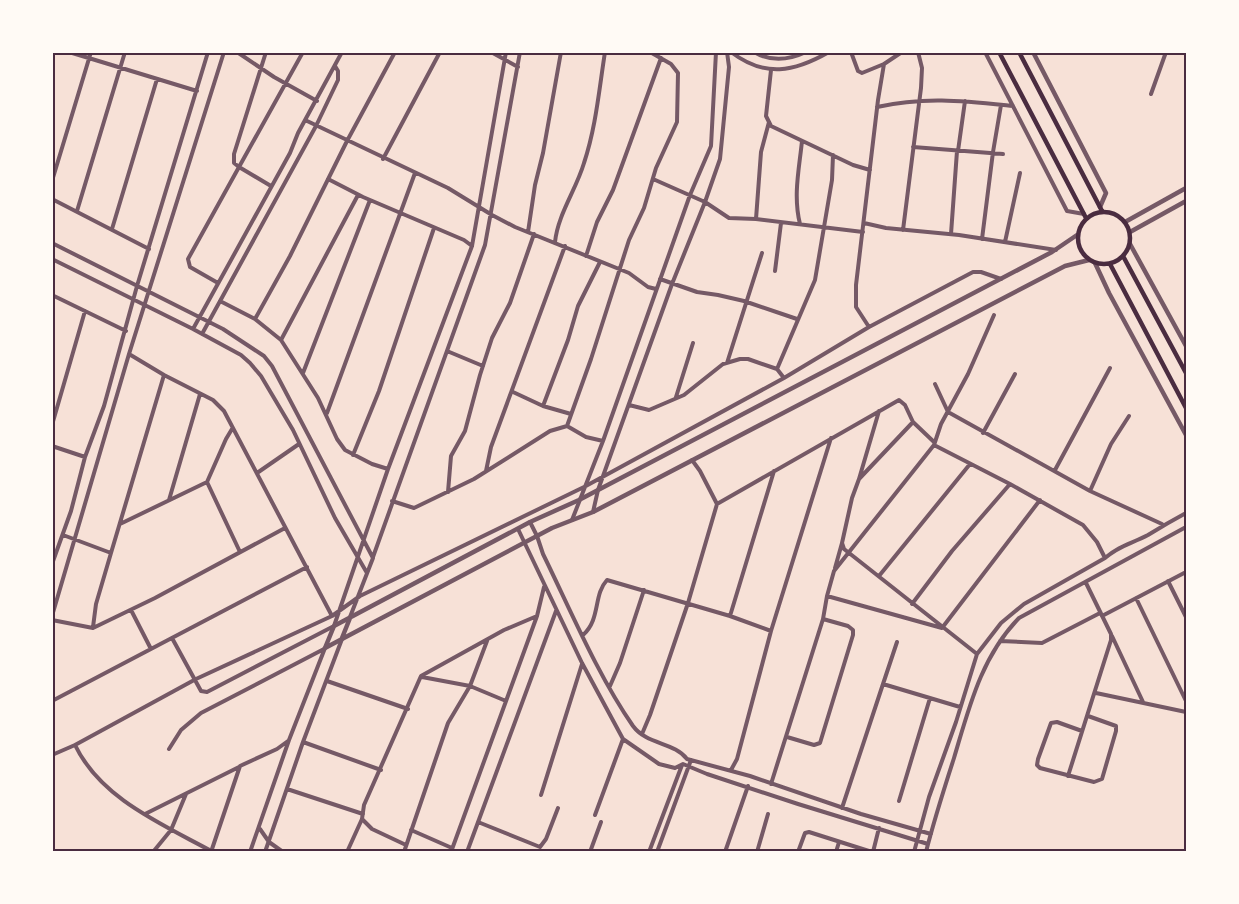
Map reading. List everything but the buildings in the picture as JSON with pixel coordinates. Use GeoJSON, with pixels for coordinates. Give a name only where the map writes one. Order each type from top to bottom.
{"type":"FeatureCollection","features":[{"type":"Feature","properties":{"kind":"main road"},"geometry":{"type":"LineString","coordinates":[[999,52],[1085,216]]}},
{"type":"Feature","properties":{"kind":"main road"},"geometry":{"type":"LineString","coordinates":[[1019,52],[1101,209]]}},
{"type":"Feature","properties":{"kind":"main road"},"geometry":{"type":"LineString","coordinates":[[1101,209],[1111,212],[1125,222],[1130,232],[1130,244],[1123,256],[1110,264],[1095,263],[1089,260],[1079,249],[1077,235],[1085,216],[1101,209]]}},
{"type":"Feature","properties":{"kind":"main road"},"geometry":{"type":"LineString","coordinates":[[1123,256],[1186,373]]}},
{"type":"Feature","properties":{"kind":"main road"},"geometry":{"type":"LineString","coordinates":[[1110,264],[1186,408]]}},
{"type":"Feature","properties":{"kind":"street"},"geometry":{"type":"LineString","coordinates":[[69,52],[91,55],[120,68],[197,91]]}},
{"type":"Feature","properties":{"kind":"street"},"geometry":{"type":"LineString","coordinates":[[78,211],[125,52]]}},
{"type":"Feature","properties":{"kind":"street"},"geometry":{"type":"LineString","coordinates":[[52,564],[63,535],[85,457],[104,406],[137,286],[208,52]]}},
{"type":"Feature","properties":{"kind":"street"},"geometry":{"type":"LineString","coordinates":[[224,52],[129,354],[52,618],[93,628],[285,528]]}},
{"type":"Feature","properties":{"kind":"street"},"geometry":{"type":"LineString","coordinates":[[237,52],[317,101]]}},
{"type":"Feature","properties":{"kind":"street"},"geometry":{"type":"LineString","coordinates":[[266,52],[234,154],[234,163],[271,186]]}},
{"type":"Feature","properties":{"kind":"street"},"geometry":{"type":"LineString","coordinates":[[218,283],[190,267],[188,259],[303,52]]}},
{"type":"Feature","properties":{"kind":"street"},"geometry":{"type":"LineString","coordinates":[[193,329],[342,52]]}},
{"type":"Feature","properties":{"kind":"street"},"geometry":{"type":"LineString","coordinates":[[255,320],[395,52]]}},
{"type":"Feature","properties":{"kind":"street"},"geometry":{"type":"LineString","coordinates":[[383,159],[440,52]]}},
{"type":"Feature","properties":{"kind":"street"},"geometry":{"type":"LineString","coordinates":[[491,52],[518,67]]}},
{"type":"Feature","properties":{"kind":"street"},"geometry":{"type":"LineString","coordinates":[[250,852],[260,829],[289,741],[334,626],[388,469],[472,246],[506,52]]}},
{"type":"Feature","properties":{"kind":"street"},"geometry":{"type":"LineString","coordinates":[[265,852],[303,742],[360,596],[485,245],[520,52]]}},
{"type":"Feature","properties":{"kind":"street"},"geometry":{"type":"LineString","coordinates":[[528,232],[561,52]]}},
{"type":"Feature","properties":{"kind":"street"},"geometry":{"type":"LineString","coordinates":[[555,242],[557,226],[583,166],[593,131],[605,52]]}},
{"type":"Feature","properties":{"kind":"street"},"geometry":{"type":"LineString","coordinates":[[567,426],[629,240],[644,208],[653,179],[677,122],[678,73],[671,64],[650,52]]}},
{"type":"Feature","properties":{"kind":"street"},"geometry":{"type":"LineString","coordinates":[[572,520],[603,441],[690,195],[711,146],[716,52]]}},
{"type":"Feature","properties":{"kind":"street"},"geometry":{"type":"LineString","coordinates":[[729,52],[743,61],[771,70],[783,70],[808,64],[829,52]]}},
{"type":"Feature","properties":{"kind":"street"},"geometry":{"type":"LineString","coordinates":[[593,513],[598,490],[672,284],[720,159],[729,52]]}},
{"type":"Feature","properties":{"kind":"street"},"geometry":{"type":"LineString","coordinates":[[754,52],[784,59],[806,52]]}},
{"type":"Feature","properties":{"kind":"street"},"geometry":{"type":"LineString","coordinates":[[851,52],[858,71],[862,73],[884,64],[902,52]]}},
{"type":"Feature","properties":{"kind":"street"},"geometry":{"type":"LineString","coordinates":[[903,230],[922,68],[918,52]]}},
{"type":"Feature","properties":{"kind":"street"},"geometry":{"type":"LineString","coordinates":[[985,52],[1067,211],[1085,216]]}},
{"type":"Feature","properties":{"kind":"street"},"geometry":{"type":"LineString","coordinates":[[1033,52],[1106,193],[1101,209]]}},
{"type":"Feature","properties":{"kind":"street"},"geometry":{"type":"LineString","coordinates":[[1150,94],[1166,52]]}},
{"type":"Feature","properties":{"kind":"street"},"geometry":{"type":"LineString","coordinates":[[52,181],[91,55]]}},
{"type":"Feature","properties":{"kind":"street"},"geometry":{"type":"LineString","coordinates":[[586,256],[597,222],[613,190],[661,58]]}},
{"type":"Feature","properties":{"kind":"street"},"geometry":{"type":"LineString","coordinates":[[869,327],[856,307],[856,285],[884,64]]}},
{"type":"Feature","properties":{"kind":"street"},"geometry":{"type":"LineString","coordinates":[[202,334],[316,126],[338,80],[338,71],[335,66]]}},
{"type":"Feature","properties":{"kind":"street"},"geometry":{"type":"LineString","coordinates":[[771,70],[766,116],[771,126],[853,165],[870,170]]}},
{"type":"Feature","properties":{"kind":"street"},"geometry":{"type":"LineString","coordinates":[[112,229],[157,79]]}},
{"type":"Feature","properties":{"kind":"street"},"geometry":{"type":"LineString","coordinates":[[877,106],[944,99],[1013,106]]}},
{"type":"Feature","properties":{"kind":"street"},"geometry":{"type":"LineString","coordinates":[[951,235],[965,101]]}},
{"type":"Feature","properties":{"kind":"street"},"geometry":{"type":"LineString","coordinates":[[982,239],[1001,105]]}},
{"type":"Feature","properties":{"kind":"street"},"geometry":{"type":"LineString","coordinates":[[305,120],[448,188],[492,215],[629,273],[648,287],[656,289]]}},
{"type":"Feature","properties":{"kind":"street"},"geometry":{"type":"LineString","coordinates":[[756,219],[761,153],[769,122]]}},
{"type":"Feature","properties":{"kind":"street"},"geometry":{"type":"LineString","coordinates":[[800,224],[796,207],[796,186],[802,141]]}},
{"type":"Feature","properties":{"kind":"street"},"geometry":{"type":"LineString","coordinates":[[913,147],[1003,154]]}},
{"type":"Feature","properties":{"kind":"street"},"geometry":{"type":"LineString","coordinates":[[777,369],[815,280],[832,180],[833,155]]}},
{"type":"Feature","properties":{"kind":"street"},"geometry":{"type":"LineString","coordinates":[[327,414],[415,173]]}},
{"type":"Feature","properties":{"kind":"street"},"geometry":{"type":"LineString","coordinates":[[1005,242],[1020,173]]}},
{"type":"Feature","properties":{"kind":"street"},"geometry":{"type":"LineString","coordinates":[[328,178],[358,195],[464,240],[472,246]]}},
{"type":"Feature","properties":{"kind":"street"},"geometry":{"type":"LineString","coordinates":[[653,179],[705,202],[729,218],[756,219],[863,232]]}},
{"type":"Feature","properties":{"kind":"street"},"geometry":{"type":"LineString","coordinates":[[1125,222],[1186,188]]}},
{"type":"Feature","properties":{"kind":"street"},"geometry":{"type":"LineString","coordinates":[[281,340],[358,195]]}},
{"type":"Feature","properties":{"kind":"street"},"geometry":{"type":"LineString","coordinates":[[52,199],[149,249]]}},
{"type":"Feature","properties":{"kind":"street"},"geometry":{"type":"LineString","coordinates":[[303,374],[370,200]]}},
{"type":"Feature","properties":{"kind":"street"},"geometry":{"type":"LineString","coordinates":[[1130,232],[1186,201]]}},
{"type":"Feature","properties":{"kind":"street"},"geometry":{"type":"LineString","coordinates":[[775,271],[781,223]]}},
{"type":"Feature","properties":{"kind":"street"},"geometry":{"type":"LineString","coordinates":[[864,223],[1056,250]]}},
{"type":"Feature","properties":{"kind":"street"},"geometry":{"type":"LineString","coordinates":[[352,455],[379,391],[434,228]]}},
{"type":"Feature","properties":{"kind":"street"},"geometry":{"type":"LineString","coordinates":[[448,492],[452,456],[465,431],[492,338],[510,303],[534,234]]}},
{"type":"Feature","properties":{"kind":"street"},"geometry":{"type":"LineString","coordinates":[[172,638],[201,690],[207,692],[1001,279],[1056,250],[1077,235]]}},
{"type":"Feature","properties":{"kind":"street"},"geometry":{"type":"LineString","coordinates":[[52,243],[200,317],[239,338],[264,356],[272,366],[373,558]]}},
{"type":"Feature","properties":{"kind":"street"},"geometry":{"type":"LineString","coordinates":[[1130,244],[1186,346]]}},
{"type":"Feature","properties":{"kind":"street"},"geometry":{"type":"LineString","coordinates":[[486,471],[491,447],[565,246]]}},
{"type":"Feature","properties":{"kind":"street"},"geometry":{"type":"LineString","coordinates":[[727,363],[762,254]]}},
{"type":"Feature","properties":{"kind":"street"},"geometry":{"type":"LineString","coordinates":[[52,259],[193,329],[241,355],[250,363],[261,376],[299,444],[335,518],[368,573]]}},
{"type":"Feature","properties":{"kind":"street"},"geometry":{"type":"LineString","coordinates":[[169,749],[181,730],[201,713],[342,638],[537,536],[593,513],[1065,266],[1089,260]]}},
{"type":"Feature","properties":{"kind":"street"},"geometry":{"type":"LineString","coordinates":[[543,406],[578,306],[600,262]]}},
{"type":"Feature","properties":{"kind":"street"},"geometry":{"type":"LineString","coordinates":[[1095,263],[1186,435]]}},
{"type":"Feature","properties":{"kind":"street"},"geometry":{"type":"LineString","coordinates":[[52,755],[75,745],[196,679],[332,616],[360,596],[585,487],[784,378],[869,327],[973,272],[981,272],[1001,279]]}},
{"type":"Feature","properties":{"kind":"street"},"geometry":{"type":"LineString","coordinates":[[660,279],[697,292],[718,295],[797,318]]}},
{"type":"Feature","properties":{"kind":"street"},"geometry":{"type":"LineString","coordinates":[[52,295],[126,331]]}},
{"type":"Feature","properties":{"kind":"street"},"geometry":{"type":"LineString","coordinates":[[220,301],[255,320],[281,340],[327,414],[345,450],[388,469]]}},
{"type":"Feature","properties":{"kind":"street"},"geometry":{"type":"LineString","coordinates":[[52,425],[85,311]]}},
{"type":"Feature","properties":{"kind":"street"},"geometry":{"type":"LineString","coordinates":[[834,572],[934,444],[994,315]]}},
{"type":"Feature","properties":{"kind":"street"},"geometry":{"type":"LineString","coordinates":[[676,398],[693,344]]}},
{"type":"Feature","properties":{"kind":"street"},"geometry":{"type":"LineString","coordinates":[[447,351],[483,366]]}},
{"type":"Feature","properties":{"kind":"street"},"geometry":{"type":"LineString","coordinates":[[129,354],[213,400],[224,411],[332,616]]}},
{"type":"Feature","properties":{"kind":"street"},"geometry":{"type":"LineString","coordinates":[[629,405],[649,410],[684,394],[727,363],[740,358],[748,358],[777,369],[784,378]]}},
{"type":"Feature","properties":{"kind":"street"},"geometry":{"type":"LineString","coordinates":[[1054,470],[1110,368]]}},
{"type":"Feature","properties":{"kind":"street"},"geometry":{"type":"LineString","coordinates":[[983,433],[1015,374]]}},
{"type":"Feature","properties":{"kind":"street"},"geometry":{"type":"LineString","coordinates":[[93,628],[96,604],[164,375]]}},
{"type":"Feature","properties":{"kind":"street"},"geometry":{"type":"LineString","coordinates":[[935,384],[948,412],[1090,490],[1163,525]]}},
{"type":"Feature","properties":{"kind":"street"},"geometry":{"type":"LineString","coordinates":[[513,392],[543,406],[571,414]]}},
{"type":"Feature","properties":{"kind":"street"},"geometry":{"type":"LineString","coordinates":[[169,500],[200,394]]}},
{"type":"Feature","properties":{"kind":"street"},"geometry":{"type":"LineString","coordinates":[[717,504],[899,400],[902,401],[913,422],[934,444],[1083,525],[1097,542],[1105,558]]}},
{"type":"Feature","properties":{"kind":"street"},"geometry":{"type":"LineString","coordinates":[[771,784],[823,618],[852,498],[879,411]]}},
{"type":"Feature","properties":{"kind":"street"},"geometry":{"type":"LineString","coordinates":[[1090,490],[1111,444],[1129,416]]}},
{"type":"Feature","properties":{"kind":"street"},"geometry":{"type":"LineString","coordinates":[[859,479],[913,422]]}},
{"type":"Feature","properties":{"kind":"street"},"geometry":{"type":"LineString","coordinates":[[392,501],[414,508],[486,471],[550,431],[567,426],[586,437],[603,441]]}},
{"type":"Feature","properties":{"kind":"street"},"geometry":{"type":"LineString","coordinates":[[119,524],[207,482],[232,429]]}},
{"type":"Feature","properties":{"kind":"street"},"geometry":{"type":"LineString","coordinates":[[731,770],[737,759],[771,631],[831,438]]}},
{"type":"Feature","properties":{"kind":"street"},"geometry":{"type":"LineString","coordinates":[[257,473],[299,444]]}},
{"type":"Feature","properties":{"kind":"street"},"geometry":{"type":"LineString","coordinates":[[52,446],[85,457]]}},
{"type":"Feature","properties":{"kind":"street"},"geometry":{"type":"LineString","coordinates":[[642,734],[688,603],[717,504],[692,460]]}},
{"type":"Feature","properties":{"kind":"street"},"geometry":{"type":"LineString","coordinates":[[879,576],[970,464]]}},
{"type":"Feature","properties":{"kind":"street"},"geometry":{"type":"LineString","coordinates":[[730,616],[774,471]]}},
{"type":"Feature","properties":{"kind":"street"},"geometry":{"type":"LineString","coordinates":[[207,482],[240,552]]}},
{"type":"Feature","properties":{"kind":"street"},"geometry":{"type":"LineString","coordinates":[[912,604],[952,551],[1010,484]]}},
{"type":"Feature","properties":{"kind":"street"},"geometry":{"type":"LineString","coordinates":[[942,628],[1040,500]]}},
{"type":"Feature","properties":{"kind":"street"},"geometry":{"type":"LineString","coordinates":[[914,852],[929,797],[977,654],[1001,623],[1024,604],[1105,558],[1116,548],[1147,535],[1186,513]]}},
{"type":"Feature","properties":{"kind":"street"},"geometry":{"type":"LineString","coordinates":[[530,522],[543,554],[610,687],[634,726],[642,734],[681,752],[691,760],[731,770],[843,808],[931,834]]}},
{"type":"Feature","properties":{"kind":"street"},"geometry":{"type":"LineString","coordinates":[[926,852],[980,679],[999,641],[1019,618],[1186,527]]}},
{"type":"Feature","properties":{"kind":"street"},"geometry":{"type":"LineString","coordinates":[[518,529],[582,663],[623,739],[659,764],[675,768],[683,764]]}},
{"type":"Feature","properties":{"kind":"street"},"geometry":{"type":"LineString","coordinates":[[63,535],[111,553]]}},
{"type":"Feature","properties":{"kind":"street"},"geometry":{"type":"LineString","coordinates":[[842,543],[848,554],[977,654]]}},
{"type":"Feature","properties":{"kind":"street"},"geometry":{"type":"LineString","coordinates":[[52,701],[307,567]]}},
{"type":"Feature","properties":{"kind":"street"},"geometry":{"type":"LineString","coordinates":[[999,641],[1042,643],[1186,572]]}},
{"type":"Feature","properties":{"kind":"street"},"geometry":{"type":"LineString","coordinates":[[583,635],[592,625],[604,582],[611,580],[730,616],[771,631]]}},
{"type":"Feature","properties":{"kind":"street"},"geometry":{"type":"LineString","coordinates":[[1168,581],[1186,617]]}},
{"type":"Feature","properties":{"kind":"street"},"geometry":{"type":"LineString","coordinates":[[1086,583],[1143,703]]}},
{"type":"Feature","properties":{"kind":"street"},"geometry":{"type":"LineString","coordinates":[[411,831],[451,850],[537,616],[545,585]]}},
{"type":"Feature","properties":{"kind":"street"},"geometry":{"type":"LineString","coordinates":[[610,687],[644,590]]}},
{"type":"Feature","properties":{"kind":"street"},"geometry":{"type":"LineString","coordinates":[[828,596],[942,628]]}},
{"type":"Feature","properties":{"kind":"street"},"geometry":{"type":"LineString","coordinates":[[1136,598],[1186,701]]}},
{"type":"Feature","properties":{"kind":"street"},"geometry":{"type":"LineString","coordinates":[[131,610],[151,649]]}},
{"type":"Feature","properties":{"kind":"street"},"geometry":{"type":"LineString","coordinates":[[467,852],[557,610]]}},
{"type":"Feature","properties":{"kind":"street"},"geometry":{"type":"LineString","coordinates":[[347,852],[362,817],[364,805],[422,676],[504,630],[537,616]]}},
{"type":"Feature","properties":{"kind":"street"},"geometry":{"type":"LineString","coordinates":[[787,737],[814,745],[820,742],[842,671],[854,630],[823,618]]}},
{"type":"Feature","properties":{"kind":"street"},"geometry":{"type":"LineString","coordinates":[[1068,776],[1096,693],[1110,646],[1111,634]]}},
{"type":"Feature","properties":{"kind":"street"},"geometry":{"type":"LineString","coordinates":[[404,852],[448,723],[471,686],[487,640]]}},
{"type":"Feature","properties":{"kind":"street"},"geometry":{"type":"LineString","coordinates":[[843,808],[897,642]]}},
{"type":"Feature","properties":{"kind":"street"},"geometry":{"type":"LineString","coordinates":[[541,795],[582,663]]}},
{"type":"Feature","properties":{"kind":"street"},"geometry":{"type":"LineString","coordinates":[[422,676],[471,686],[506,700]]}},
{"type":"Feature","properties":{"kind":"street"},"geometry":{"type":"LineString","coordinates":[[327,681],[408,709]]}},
{"type":"Feature","properties":{"kind":"street"},"geometry":{"type":"LineString","coordinates":[[883,684],[960,706]]}},
{"type":"Feature","properties":{"kind":"street"},"geometry":{"type":"LineString","coordinates":[[1096,693],[1186,711]]}},
{"type":"Feature","properties":{"kind":"street"},"geometry":{"type":"LineString","coordinates":[[899,801],[930,698]]}},
{"type":"Feature","properties":{"kind":"street"},"geometry":{"type":"LineString","coordinates":[[1082,731],[1057,722],[1051,723],[1037,765],[1043,770],[1098,781],[1104,774],[1116,726],[1088,716]]}},
{"type":"Feature","properties":{"kind":"street"},"geometry":{"type":"LineString","coordinates":[[595,815],[623,739]]}},
{"type":"Feature","properties":{"kind":"street"},"geometry":{"type":"LineString","coordinates":[[145,814],[289,741]]}},
{"type":"Feature","properties":{"kind":"street"},"geometry":{"type":"LineString","coordinates":[[303,742],[381,770]]}},
{"type":"Feature","properties":{"kind":"street"},"geometry":{"type":"LineString","coordinates":[[75,745],[104,786],[171,830],[212,851],[240,766]]}},
{"type":"Feature","properties":{"kind":"street"},"geometry":{"type":"LineString","coordinates":[[649,852],[685,757]]}},
{"type":"Feature","properties":{"kind":"street"},"geometry":{"type":"LineString","coordinates":[[657,852],[691,760]]}},
{"type":"Feature","properties":{"kind":"street"},"geometry":{"type":"LineString","coordinates":[[683,764],[798,804],[928,844]]}},
{"type":"Feature","properties":{"kind":"street"},"geometry":{"type":"LineString","coordinates":[[725,852],[748,786]]}},
{"type":"Feature","properties":{"kind":"street"},"geometry":{"type":"LineString","coordinates":[[287,789],[362,817],[372,829],[406,845]]}},
{"type":"Feature","properties":{"kind":"street"},"geometry":{"type":"LineString","coordinates":[[153,852],[171,830],[186,793]]}},
{"type":"Feature","properties":{"kind":"street"},"geometry":{"type":"LineString","coordinates":[[478,822],[540,847],[546,839],[558,807]]}},
{"type":"Feature","properties":{"kind":"street"},"geometry":{"type":"LineString","coordinates":[[757,852],[768,813]]}},
{"type":"Feature","properties":{"kind":"street"},"geometry":{"type":"LineString","coordinates":[[590,852],[601,822]]}},
{"type":"Feature","properties":{"kind":"street"},"geometry":{"type":"LineString","coordinates":[[798,852],[805,832],[872,852],[879,828]]}},
{"type":"Feature","properties":{"kind":"street"},"geometry":{"type":"LineString","coordinates":[[260,829],[269,842],[283,852]]}},
{"type":"Feature","properties":{"kind":"street"},"geometry":{"type":"LineString","coordinates":[[836,852],[839,842]]}}]}
